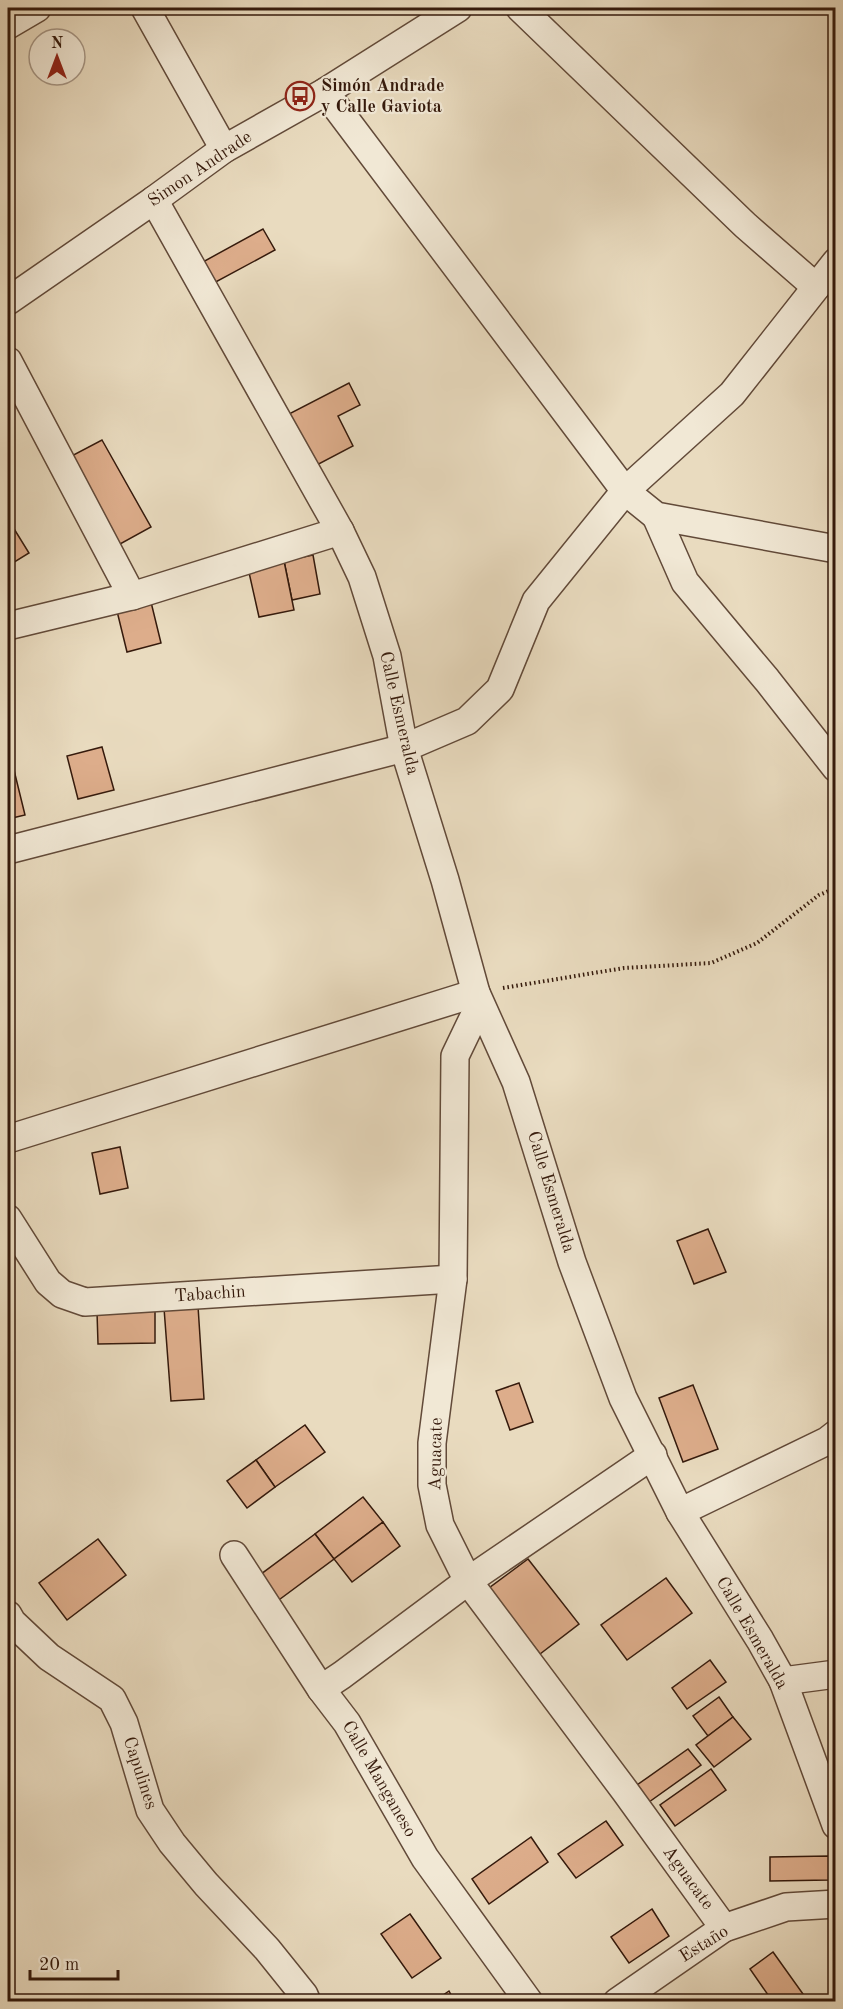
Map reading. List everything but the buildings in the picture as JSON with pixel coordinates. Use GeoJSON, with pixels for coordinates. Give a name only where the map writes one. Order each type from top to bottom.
{"type":"FeatureCollection","features":[{"type":"Feature","properties":{"kind":"street"},"geometry":{"type":"LineString","coordinates":[[8,25],[38,8]]}},
{"type":"Feature","properties":{"kind":"street"},"geometry":{"type":"LineString","coordinates":[[145,8],[224,149]]}},
{"type":"Feature","properties":{"kind":"street"},"geometry":{"type":"LineString","coordinates":[[520,8],[745,225],[816,287]]}},
{"type":"Feature","properties":{"kind":"street","name":"Simon Andrade"},"geometry":{"type":"LineString","coordinates":[[8,302],[224,149],[325,92],[447,10]]}},
{"type":"Feature","properties":{"kind":"street"},"geometry":{"type":"LineString","coordinates":[[325,92],[625,491],[656,516],[685,582],[767,680],[836,768]]}},
{"type":"Feature","properties":{"kind":"street","name":"Calle Esmeralda"},"geometry":{"type":"LineString","coordinates":[[154,200],[340,531],[362,577],[387,656],[404,748],[445,880],[478,998],[516,1082],[572,1262],[623,1398],[680,1512],[783,1681],[836,1825]]}},
{"type":"Feature","properties":{"kind":"street"},"geometry":{"type":"LineString","coordinates":[[8,850],[404,748],[467,721],[500,689],[536,601],[625,491],[732,394],[836,262]]}},
{"type":"Feature","properties":{"kind":"street"},"geometry":{"type":"LineString","coordinates":[[8,361],[132,596]]}},
{"type":"Feature","properties":{"kind":"street"},"geometry":{"type":"LineString","coordinates":[[656,516],[836,549]]}},
{"type":"Feature","properties":{"kind":"street"},"geometry":{"type":"LineString","coordinates":[[8,626],[132,596],[340,531]]}},
{"type":"Feature","properties":{"kind":"street"},"geometry":{"type":"LineString","coordinates":[[8,1140],[478,998]]}},
{"type":"Feature","properties":{"kind":"street","name":"Aguacate"},"geometry":{"type":"LineString","coordinates":[[478,998],[455,1056],[453,1279],[432,1443],[432,1485],[440,1525],[468,1581],[724,1928]]}},
{"type":"Feature","properties":{"kind":"street","name":"Tabachin"},"geometry":{"type":"LineString","coordinates":[[8,1219],[48,1282],[62,1294],[85,1302],[453,1279]]}},
{"type":"Feature","properties":{"kind":"street"},"geometry":{"type":"LineString","coordinates":[[680,1512],[827,1441],[836,1434]]}},
{"type":"Feature","properties":{"kind":"street"},"geometry":{"type":"LineString","coordinates":[[321,1689],[468,1581],[653,1455]]}},
{"type":"Feature","properties":{"kind":"street","name":"Calle Manganeso"},"geometry":{"type":"LineString","coordinates":[[234,1555],[321,1689],[347,1723],[425,1858],[529,2001]]}},
{"type":"Feature","properties":{"kind":"street","name":"Capulines"},"geometry":{"type":"LineString","coordinates":[[8,1615],[12,1622],[49,1656],[112,1699],[124,1723],[150,1810],[172,1843],[267,1949],[307,2001]]}},
{"type":"Feature","properties":{"kind":"street"},"geometry":{"type":"LineString","coordinates":[[783,1681],[836,1674]]}},
{"type":"Feature","properties":{"kind":"street","name":"Estaño"},"geometry":{"type":"LineString","coordinates":[[617,2001],[724,1928],[786,1907],[836,1904]]}},
{"type":"Feature","properties":{"kind":"path"},"geometry":{"type":"LineString","coordinates":[[478,998],[624,968],[711,963],[757,943],[819,895],[836,888]]}},
{"type":"Feature","properties":{"kind":"place","name":"Simón Andrade y Calle Gaviota"},"geometry":{"type":"Point","coordinates":[300,96]}}]}
